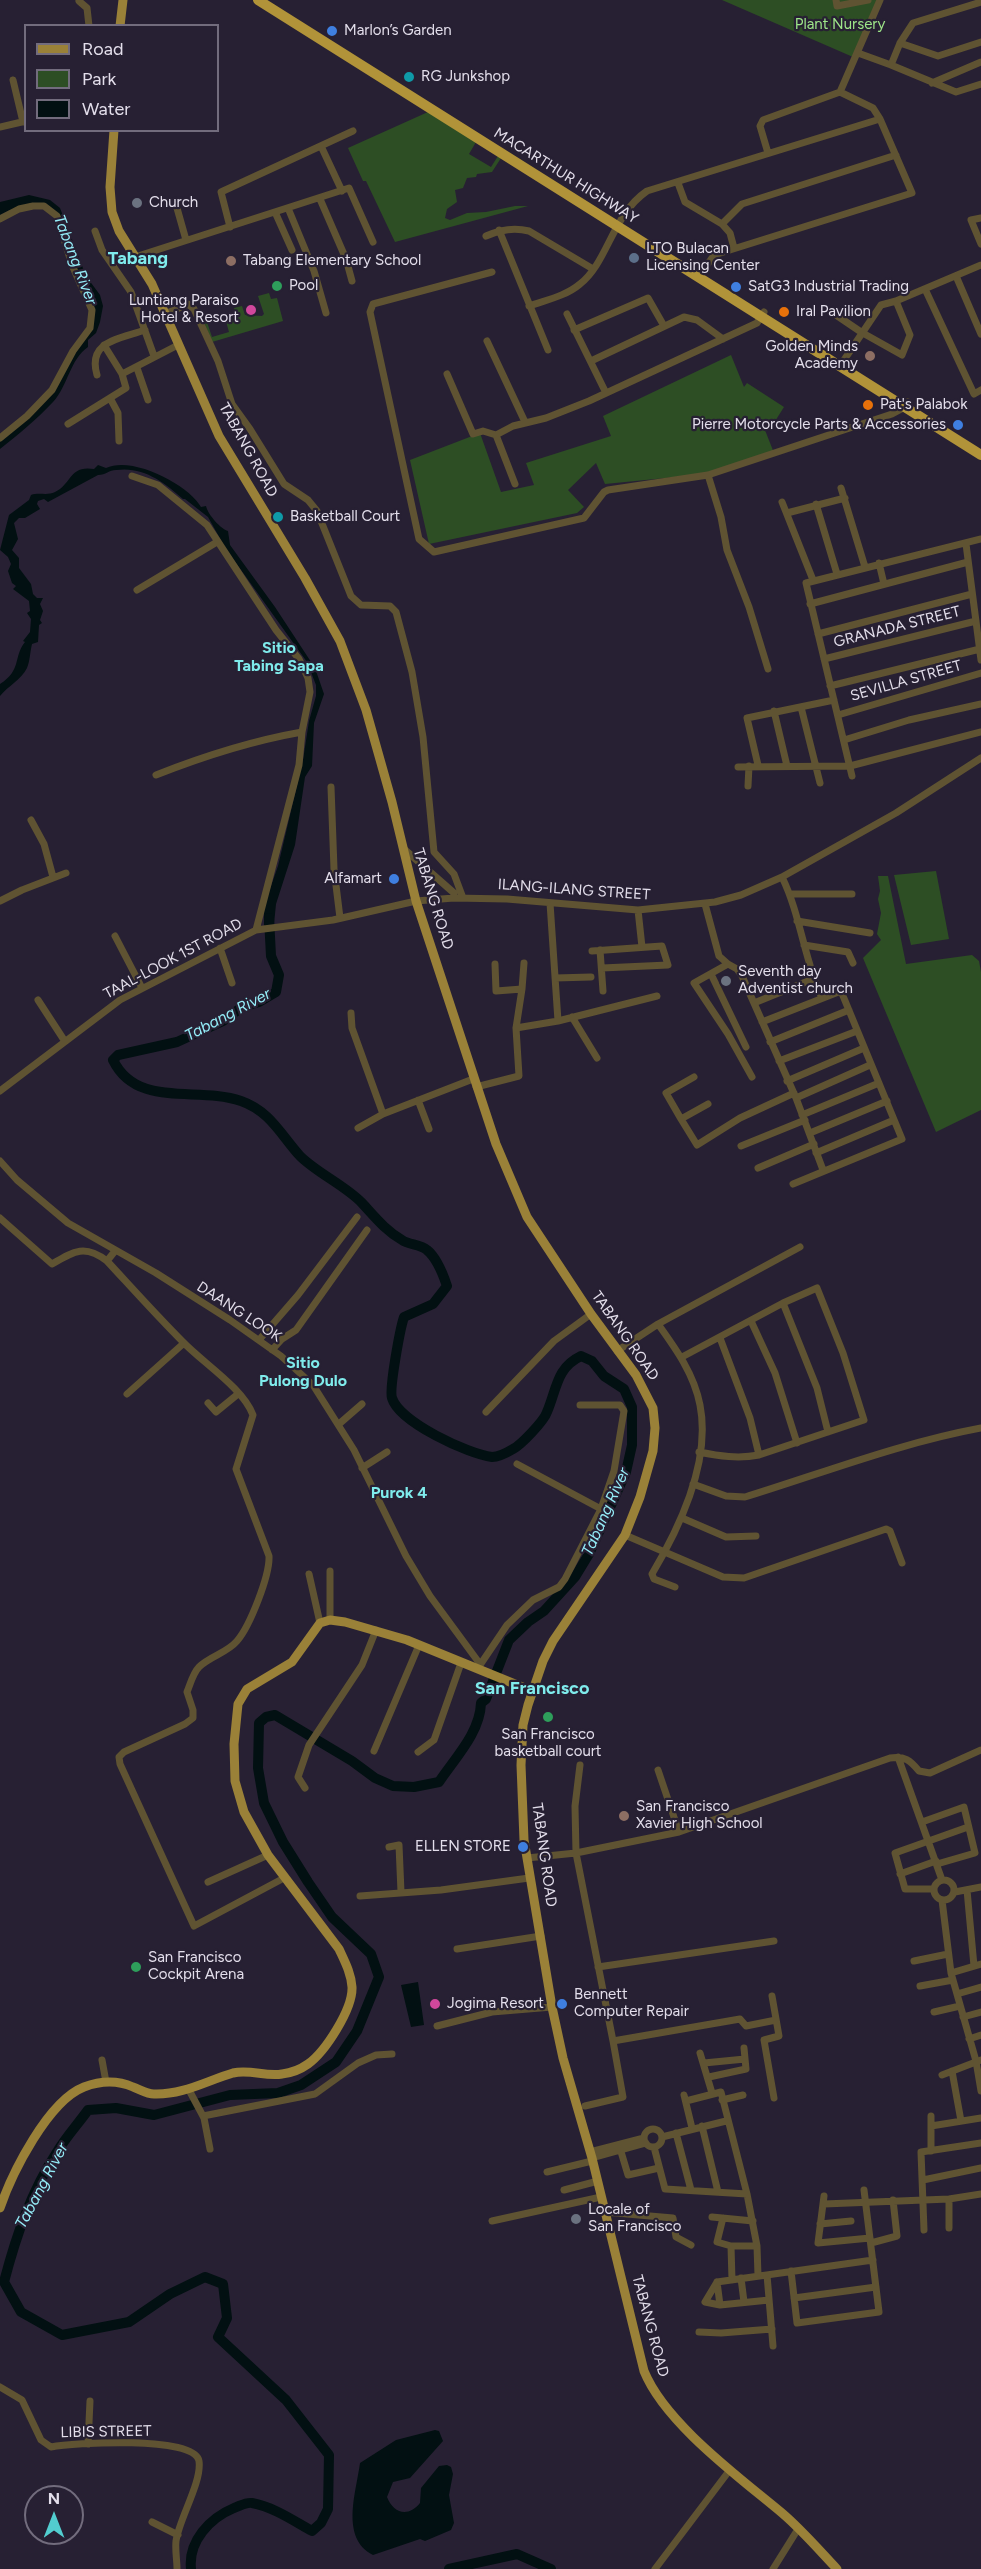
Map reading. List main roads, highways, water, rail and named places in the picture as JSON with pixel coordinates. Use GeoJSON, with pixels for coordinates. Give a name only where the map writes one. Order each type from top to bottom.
{"type":"FeatureCollection","features":[{"type":"Feature","properties":{"kind":"highway","name":"MACARTHUR HIGHWAY"},"geometry":{"type":"LineString","coordinates":[[258,0],[618,223]]}},
{"type":"Feature","properties":{"kind":"highway","name":"MACARTHUR HIGHWAY"},"geometry":{"type":"LineString","coordinates":[[267,0],[841,363],[981,455]]}},
{"type":"Feature","properties":{"kind":"highway","name":"MACARTHUR HIGHWAY"},"geometry":{"type":"LineString","coordinates":[[906,405],[981,448]]}},
{"type":"Feature","properties":{"kind":"main road"},"geometry":{"type":"LineString","coordinates":[[120,24],[123,0]]}},
{"type":"Feature","properties":{"kind":"main road","name":"TABANG ROAD"},"geometry":{"type":"LineString","coordinates":[[114,132],[110,187],[112,212],[119,231],[152,284],[219,436],[305,578],[340,641],[366,710],[392,802],[416,902],[496,1144],[527,1217],[645,1391],[653,1408],[655,1428],[648,1471],[625,1535],[553,1641],[532,1691],[524,1725],[521,1765],[522,1808],[529,1878],[563,2058],[598,2181],[644,2371],[651,2387],[660,2401],[729,2470],[798,2529],[837,2569]]}},
{"type":"Feature","properties":{"kind":"main road"},"geometry":{"type":"LineString","coordinates":[[0,2208],[35,2138],[68,2097],[82,2088],[106,2082],[128,2085],[152,2094],[190,2091],[236,2073],[256,2071],[280,2075],[307,2065],[321,2052],[350,2002],[352,1989],[348,1967],[339,1949],[268,1855],[244,1812],[235,1781],[234,1744],[238,1704],[250,1686],[296,1658],[320,1623],[330,1620],[376,1630],[419,1645],[461,1663],[478,1667],[491,1676],[532,1691]]}},
{"type":"Feature","properties":{"kind":"water"},"geometry":{"type":"Polygon","coordinates":[[[29,195],[50,200],[60,208],[86,276],[100,295],[103,306],[96,333],[88,340],[88,347],[77,358],[58,396],[0,449],[0,440],[48,396],[93,316],[56,214],[34,206],[22,206],[0,215],[0,202],[29,195]]]}},
{"type":"Feature","properties":{"kind":"water"},"geometry":{"type":"Polygon","coordinates":[[[98,465],[106,468],[117,465],[145,469],[185,490],[201,507],[206,506],[215,521],[228,531],[230,545],[315,668],[324,694],[314,723],[312,766],[305,777],[295,845],[276,904],[274,924],[264,925],[264,906],[278,866],[303,760],[309,721],[316,696],[316,685],[307,662],[226,549],[208,517],[161,481],[144,473],[126,469],[98,475],[48,502],[44,499],[38,501],[40,509],[25,518],[19,518],[14,523],[18,539],[12,550],[19,558],[19,568],[31,584],[33,594],[37,598],[43,598],[40,604],[43,611],[40,620],[42,623],[39,625],[38,642],[32,644],[27,668],[0,696],[0,684],[12,674],[25,642],[23,641],[30,632],[31,619],[27,613],[30,611],[29,601],[13,589],[16,586],[12,583],[8,571],[11,564],[8,557],[0,550],[9,515],[29,500],[31,495],[55,492],[61,489],[75,472],[94,469],[98,465]]]}},
{"type":"Feature","properties":{"kind":"water"},"geometry":{"type":"Polygon","coordinates":[[[418,1982],[424,2025],[411,2027],[401,1985],[418,1982]]]}},
{"type":"Feature","properties":{"kind":"water"},"geometry":{"type":"Polygon","coordinates":[[[439,2431],[443,2441],[410,2478],[393,2482],[387,2497],[397,2510],[411,2511],[420,2503],[421,2488],[439,2466],[451,2467],[453,2474],[449,2495],[454,2523],[451,2530],[425,2541],[420,2539],[373,2555],[356,2538],[353,2526],[360,2463],[396,2440],[439,2431]]]}},
{"type":"Feature","properties":{"kind":"waterway","name":"Tabang River"},"geometry":{"type":"LineString","coordinates":[[191,2569],[193,2549],[202,2532],[225,2512],[245,2504],[252,2503],[268,2508],[312,2531],[321,2523],[328,2509],[329,2455],[286,2400],[218,2337],[227,2318],[223,2284],[205,2277],[170,2294],[129,2322],[62,2335],[21,2312],[4,2282],[25,2215],[48,2167],[64,2141],[88,2110],[116,2108],[154,2115],[230,2095],[278,2093],[301,2085],[336,2062],[357,2031],[379,1977],[371,1954],[332,1917],[308,1882],[283,1842],[264,1803],[258,1768],[259,1723],[266,1717],[275,1715],[352,1761],[375,1778],[393,1786],[414,1787],[439,1782],[476,1725],[481,1703],[486,1699],[509,1640],[544,1611],[575,1577],[589,1554],[626,1472],[632,1445],[632,1407],[624,1389],[604,1376],[592,1361],[581,1356],[562,1373],[547,1412],[537,1427],[517,1447],[500,1455],[492,1457],[467,1450],[407,1417],[397,1407],[391,1392],[404,1317],[433,1304],[447,1286],[431,1253],[405,1242],[390,1232],[355,1197],[300,1156],[274,1124],[251,1105],[224,1097],[152,1091],[137,1085],[124,1075],[113,1060],[118,1055],[177,1042],[223,1021],[242,1007],[259,1002],[276,992],[279,975],[271,956],[269,918]]}},
{"type":"Feature","properties":{"kind":"waterway","name":"Tabang River"},"geometry":{"type":"LineString","coordinates":[[449,2569],[517,2554],[551,2569]]}},
{"type":"Feature","properties":{"kind":"place","name":"Marlon’s Garden"},"geometry":{"type":"Point","coordinates":[332,31]}},
{"type":"Feature","properties":{"kind":"place","name":"RG Junkshop"},"geometry":{"type":"Point","coordinates":[409,77]}},
{"type":"Feature","properties":{"kind":"place","name":"Church"},"geometry":{"type":"Point","coordinates":[137,203]}},
{"type":"Feature","properties":{"kind":"place","name":"LTO Bulacan Licensing Center"},"geometry":{"type":"Point","coordinates":[634,258]}},
{"type":"Feature","properties":{"kind":"place","name":"Tabang Elementary School"},"geometry":{"type":"Point","coordinates":[231,261]}},
{"type":"Feature","properties":{"kind":"place","name":"Pool"},"geometry":{"type":"Point","coordinates":[277,286]}},
{"type":"Feature","properties":{"kind":"place","name":"SatG3 Industrial Trading"},"geometry":{"type":"Point","coordinates":[736,287]}},
{"type":"Feature","properties":{"kind":"place","name":"Luntiang Paraiso Hotel & Resort"},"geometry":{"type":"Point","coordinates":[251,310]}},
{"type":"Feature","properties":{"kind":"place","name":"Iral Pavilion"},"geometry":{"type":"Point","coordinates":[784,312]}},
{"type":"Feature","properties":{"kind":"place","name":"Golden Minds Academy"},"geometry":{"type":"Point","coordinates":[870,356]}},
{"type":"Feature","properties":{"kind":"place","name":"Pat's Palabok"},"geometry":{"type":"Point","coordinates":[868,405]}},
{"type":"Feature","properties":{"kind":"place","name":"Pierre Motorcycle Parts & Accessories"},"geometry":{"type":"Point","coordinates":[958,425]}},
{"type":"Feature","properties":{"kind":"place","name":"Basketball Court"},"geometry":{"type":"Point","coordinates":[278,517]}},
{"type":"Feature","properties":{"kind":"place","name":"Alfamart"},"geometry":{"type":"Point","coordinates":[394,879]}},
{"type":"Feature","properties":{"kind":"place","name":"Seventh day Adventist church"},"geometry":{"type":"Point","coordinates":[726,981]}},
{"type":"Feature","properties":{"kind":"place","name":"San Francisco basketball court"},"geometry":{"type":"Point","coordinates":[548,1717]}},
{"type":"Feature","properties":{"kind":"place","name":"San Francisco Xavier High School"},"geometry":{"type":"Point","coordinates":[624,1816]}},
{"type":"Feature","properties":{"kind":"place","name":"ELLEN STORE"},"geometry":{"type":"Point","coordinates":[523,1847]}},
{"type":"Feature","properties":{"kind":"place","name":"San Francisco Cockpit Arena"},"geometry":{"type":"Point","coordinates":[136,1967]}},
{"type":"Feature","properties":{"kind":"place","name":"Jogima Resort"},"geometry":{"type":"Point","coordinates":[435,2004]}},
{"type":"Feature","properties":{"kind":"place","name":"Bennett Computer Repair"},"geometry":{"type":"Point","coordinates":[562,2004]}},
{"type":"Feature","properties":{"kind":"place","name":"Locale of San Francisco"},"geometry":{"type":"Point","coordinates":[576,2219]}},
{"type":"Feature","properties":{"kind":"district","name":"Tabang"},"geometry":{"type":"Point","coordinates":[138,259]}},
{"type":"Feature","properties":{"kind":"district","name":"Sitio Tabing Sapa"},"geometry":{"type":"Point","coordinates":[279,657]}},
{"type":"Feature","properties":{"kind":"district","name":"Sitio Pulong Dulo"},"geometry":{"type":"Point","coordinates":[303,1372]}},
{"type":"Feature","properties":{"kind":"district","name":"Purok 4"},"geometry":{"type":"Point","coordinates":[399,1493]}},
{"type":"Feature","properties":{"kind":"district","name":"San Francisco"},"geometry":{"type":"Point","coordinates":[532,1689]}},
{"type":"Feature","properties":{"kind":"park label","name":"Plant Nursery"},"geometry":{"type":"Point","coordinates":[840,25]}}]}
